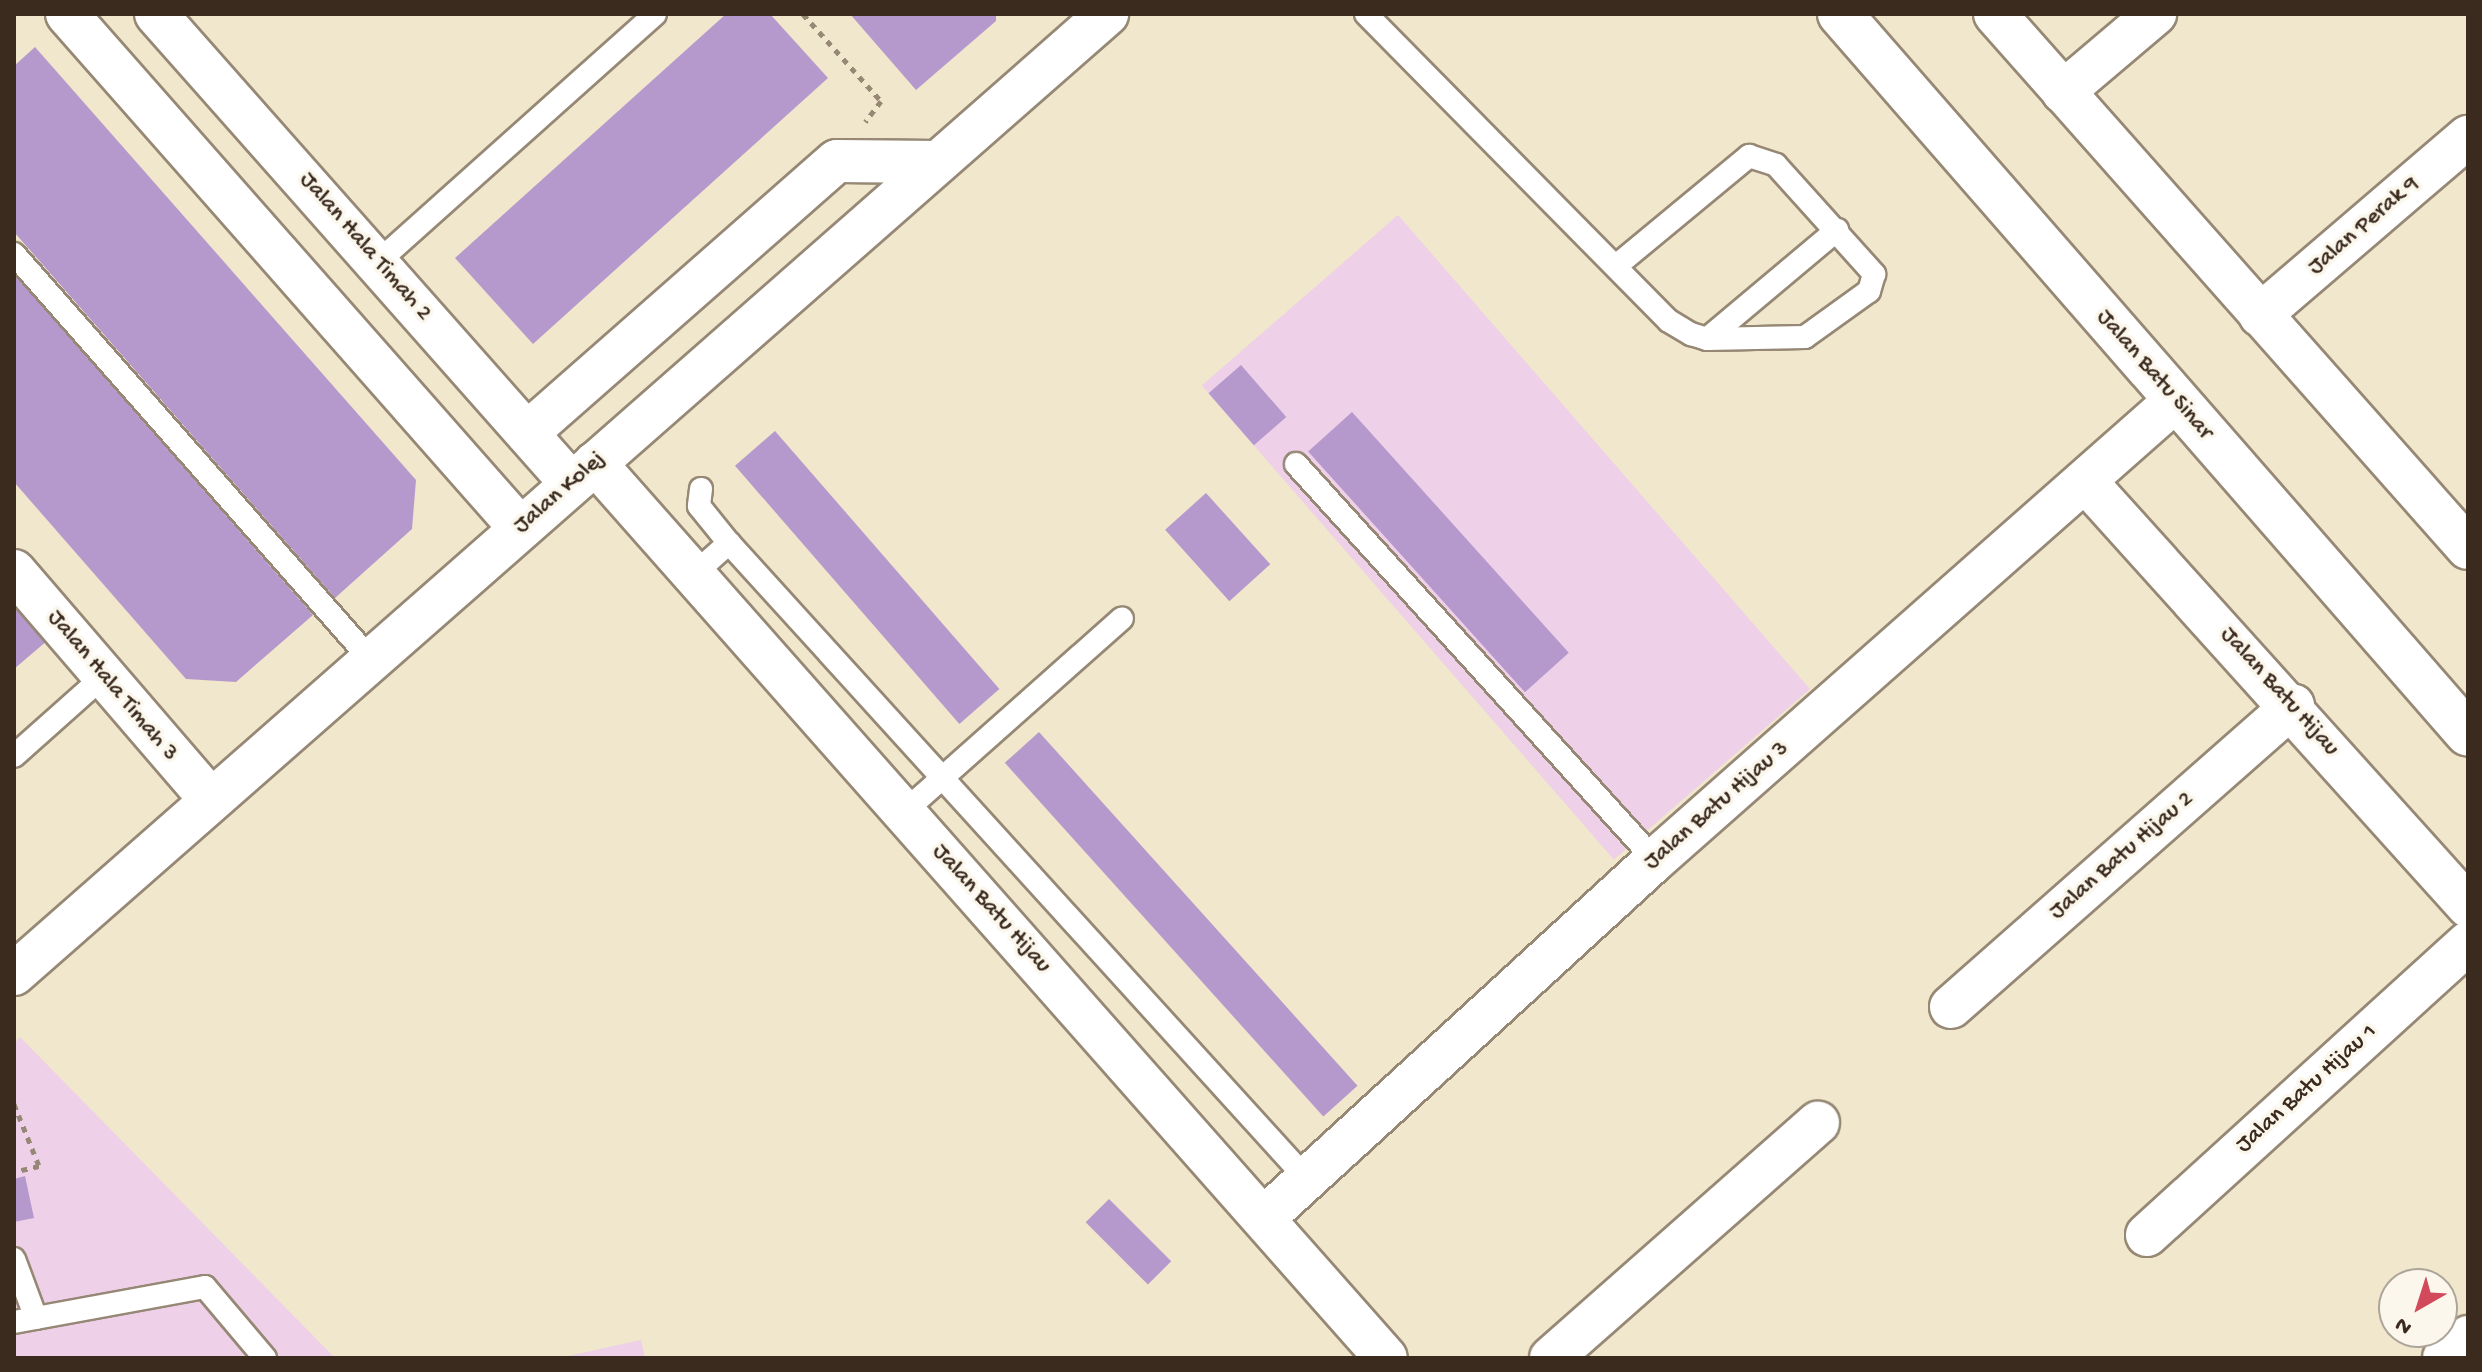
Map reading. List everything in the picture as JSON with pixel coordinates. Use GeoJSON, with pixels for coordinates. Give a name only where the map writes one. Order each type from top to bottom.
{"type":"FeatureCollection","features":[{"type":"Feature","properties":{"kind":"street","name":"Jalan Hala Timah 2"},"geometry":{"type":"LineString","coordinates":[[156,14],[379,261],[533,440],[583,473]]}},
{"type":"Feature","properties":{"kind":"street","name":"Jalan Batu Sinar"},"geometry":{"type":"LineString","coordinates":[[1840,14],[2468,734]]}},
{"type":"Feature","properties":{"kind":"street"},"geometry":{"type":"LineString","coordinates":[[1995,14],[2468,548]]}},
{"type":"Feature","properties":{"kind":"street"},"geometry":{"type":"LineString","coordinates":[[2063,92],[2155,14]]}},
{"type":"Feature","properties":{"kind":"street"},"geometry":{"type":"LineString","coordinates":[[73,16],[520,528]]}},
{"type":"Feature","properties":{"kind":"street","name":"Jalan Kolej"},"geometry":{"type":"LineString","coordinates":[[14,974],[938,162],[1084,21]]}},
{"type":"Feature","properties":{"kind":"street","name":"Jalan Perak 9"},"geometry":{"type":"LineString","coordinates":[[2260,315],[2468,137]]}},
{"type":"Feature","properties":{"kind":"street"},"geometry":{"type":"LineString","coordinates":[[488,491],[533,440],[837,161],[938,162]]}},
{"type":"Feature","properties":{"kind":"street","name":"Jalan Batu Hijau 3"},"geometry":{"type":"LineString","coordinates":[[1264,1218],[1655,860],[2176,400]]}},
{"type":"Feature","properties":{"kind":"street","name":"Jalan Batu Hijau"},"geometry":{"type":"LineString","coordinates":[[583,473],[694,574],[1386,1358]]}},
{"type":"Feature","properties":{"kind":"street","name":"Jalan Batu Hijau"},"geometry":{"type":"LineString","coordinates":[[2086,482],[2293,706],[2468,906]]}},
{"type":"Feature","properties":{"kind":"street","name":"Jalan Hala Timah 3"},"geometry":{"type":"LineString","coordinates":[[14,571],[211,800]]}},
{"type":"Feature","properties":{"kind":"street","name":"Jalan Batu Hijau 2"},"geometry":{"type":"LineString","coordinates":[[1951,1007],[2293,706]]}},
{"type":"Feature","properties":{"kind":"street","name":"Jalan Batu Hijau 1"},"geometry":{"type":"LineString","coordinates":[[2147,1235],[2468,943]]}},
{"type":"Feature","properties":{"kind":"street"},"geometry":{"type":"LineString","coordinates":[[1551,1358],[1818,1123]]}},
{"type":"Feature","properties":{"kind":"street"},"geometry":{"type":"LineString","coordinates":[[2444,1358],[2468,1337]]}},
{"type":"Feature","properties":{"kind":"lane"},"geometry":{"type":"LineString","coordinates":[[379,261],[655,14]]}},
{"type":"Feature","properties":{"kind":"lane"},"geometry":{"type":"LineString","coordinates":[[1366,14],[1669,321],[1707,339],[1805,337],[1869,291],[1874,274],[1776,165],[1749,156],[1616,266]]}},
{"type":"Feature","properties":{"kind":"lane"},"geometry":{"type":"LineString","coordinates":[[1707,339],[1837,230]]}},
{"type":"Feature","properties":{"kind":"lane"},"geometry":{"type":"LineString","coordinates":[[14,254],[372,661]]}},
{"type":"Feature","properties":{"kind":"lane"},"geometry":{"type":"LineString","coordinates":[[1296,464],[1655,860]]}},
{"type":"Feature","properties":{"kind":"lane"},"geometry":{"type":"LineString","coordinates":[[701,489],[699,506],[729,543],[941,780],[1307,1179]]}},
{"type":"Feature","properties":{"kind":"lane"},"geometry":{"type":"LineString","coordinates":[[694,574],[729,543]]}},
{"type":"Feature","properties":{"kind":"lane"},"geometry":{"type":"LineString","coordinates":[[905,811],[1122,618]]}},
{"type":"Feature","properties":{"kind":"lane"},"geometry":{"type":"LineString","coordinates":[[14,756],[105,675]]}},
{"type":"Feature","properties":{"kind":"lane"},"geometry":{"type":"LineString","coordinates":[[14,1259],[25,1320],[205,1287],[265,1358]]}},
{"type":"Feature","properties":{"kind":"path"},"geometry":{"type":"LineString","coordinates":[[803,14],[881,101],[837,161]]}},
{"type":"Feature","properties":{"kind":"path"},"geometry":{"type":"LineString","coordinates":[[14,1104],[39,1166],[14,1172]]}},
{"type":"Feature","properties":{"kind":"shaded area"},"geometry":{"type":"Polygon","coordinates":[[[1398,215],[1810,689],[1614,860],[1202,386],[1398,215]]]}},
{"type":"Feature","properties":{"kind":"shaded area"},"geometry":{"type":"Polygon","coordinates":[[[20,1037],[335,1358],[14,1358],[14,1044],[20,1037]]]}},
{"type":"Feature","properties":{"kind":"shaded area"},"geometry":{"type":"Polygon","coordinates":[[[641,1340],[645,1358],[559,1358],[641,1340]]]}},
{"type":"Feature","properties":{"kind":"building"},"geometry":{"type":"Polygon","coordinates":[[[726,14],[770,14],[828,78],[533,344],[455,258],[726,14]]]}},
{"type":"Feature","properties":{"kind":"building"},"geometry":{"type":"Polygon","coordinates":[[[850,14],[996,14],[996,21],[916,90],[850,14]]]}},
{"type":"Feature","properties":{"kind":"building"},"geometry":{"type":"Polygon","coordinates":[[[35,47],[416,480],[412,529],[335,598],[14,232],[14,66],[35,47]]]}},
{"type":"Feature","properties":{"kind":"building"},"geometry":{"type":"Polygon","coordinates":[[[14,274],[313,615],[236,682],[186,679],[14,482],[14,274]]]}},
{"type":"Feature","properties":{"kind":"building"},"geometry":{"type":"Polygon","coordinates":[[[1241,365],[1286,417],[1254,445],[1209,393],[1241,365]]]}},
{"type":"Feature","properties":{"kind":"building"},"geometry":{"type":"Polygon","coordinates":[[[1352,412],[1569,653],[1525,692],[1308,451],[1352,412]]]}},
{"type":"Feature","properties":{"kind":"building"},"geometry":{"type":"Polygon","coordinates":[[[775,431],[999,689],[959,724],[735,466],[775,431]]]}},
{"type":"Feature","properties":{"kind":"building"},"geometry":{"type":"Polygon","coordinates":[[[1206,493],[1270,564],[1229,601],[1165,530],[1206,493]]]}},
{"type":"Feature","properties":{"kind":"building"},"geometry":{"type":"Polygon","coordinates":[[[14,603],[48,640],[14,669],[14,603]]]}},
{"type":"Feature","properties":{"kind":"building"},"geometry":{"type":"Polygon","coordinates":[[[1039,732],[1358,1086],[1323,1117],[1005,763],[1039,732]]]}},
{"type":"Feature","properties":{"kind":"building"},"geometry":{"type":"Polygon","coordinates":[[[25,1176],[34,1218],[14,1222],[14,1179],[25,1176]]]}},
{"type":"Feature","properties":{"kind":"building"},"geometry":{"type":"Polygon","coordinates":[[[1109,1199],[1171,1261],[1148,1285],[1086,1222],[1109,1199]]]}}]}
